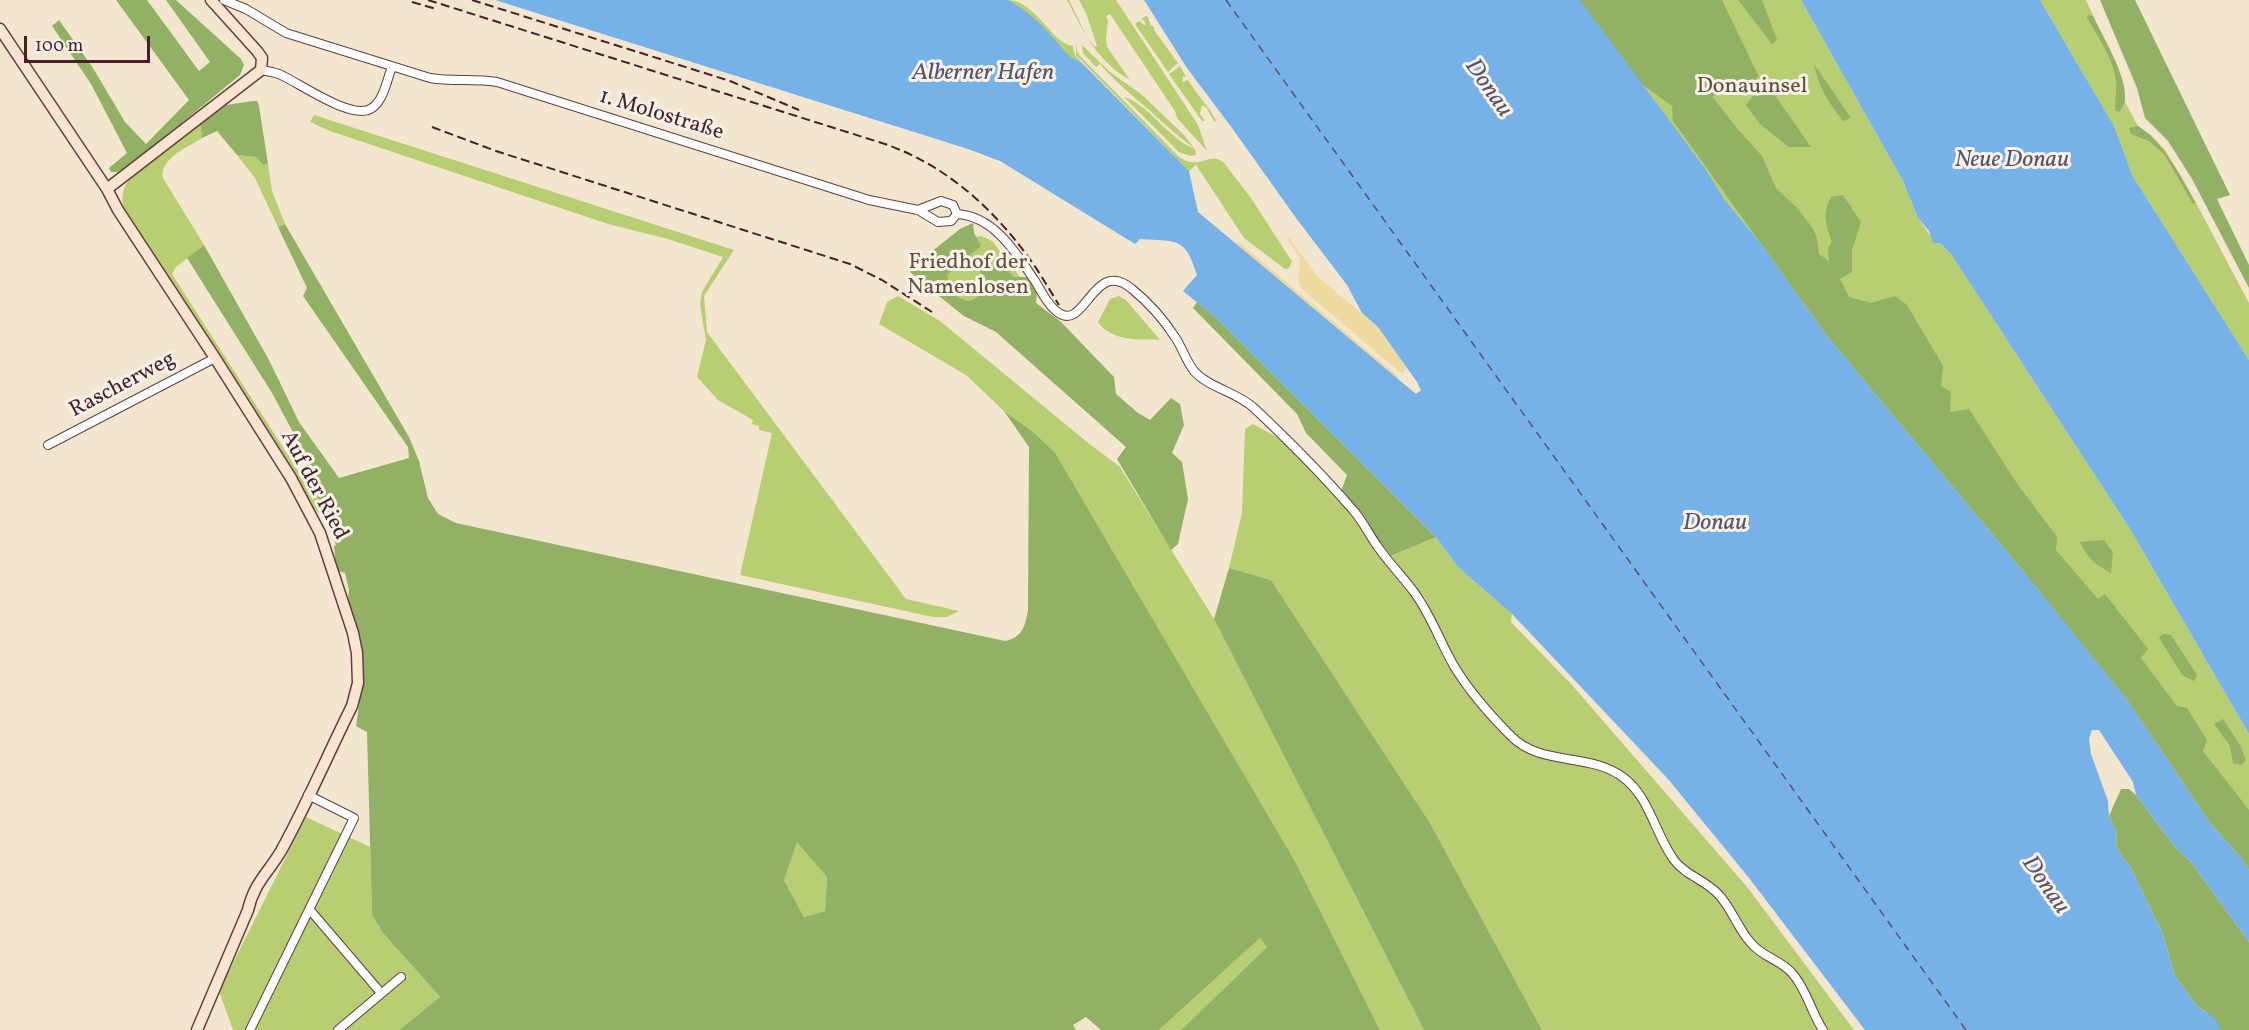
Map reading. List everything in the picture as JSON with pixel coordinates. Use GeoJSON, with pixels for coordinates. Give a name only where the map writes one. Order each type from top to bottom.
{"type":"FeatureCollection","features":[{"type":"Feature","properties":{"kind":"main road"},"geometry":{"type":"LineString","coordinates":[[107,189],[261,70],[262,58],[257,51],[211,0]]}},
{"type":"Feature","properties":{"kind":"main road","name":"Auf der Ried"},"geometry":{"type":"LineString","coordinates":[[1,31],[107,189],[118,210],[291,478],[320,533],[355,643],[358,683],[352,706],[280,851],[260,877],[197,1030]]}},
{"type":"Feature","properties":{"kind":"street","name":"1. Molostraße"},"geometry":{"type":"LineString","coordinates":[[224,0],[246,9],[286,33],[392,67],[443,80],[475,79],[497,82],[869,200],[918,210],[944,223],[951,221],[957,214],[953,205],[941,201],[918,210]]}},
{"type":"Feature","properties":{"kind":"street"},"geometry":{"type":"LineString","coordinates":[[261,70],[278,74],[344,107],[366,111],[372,109],[378,102],[392,67]]}},
{"type":"Feature","properties":{"kind":"street"},"geometry":{"type":"LineString","coordinates":[[957,214],[978,219],[989,224],[999,233],[1033,277],[1047,301],[1056,311],[1065,316],[1078,311],[1107,280],[1120,281],[1132,288],[1176,338],[1195,372],[1247,401],[1274,426],[1355,512],[1377,547],[1420,601],[1462,678],[1509,734],[1534,752],[1605,768],[1627,780],[1648,809],[1675,861],[1686,872],[1707,884],[1720,896],[1745,936],[1757,949],[1793,974],[1823,1030]]}},
{"type":"Feature","properties":{"kind":"street","name":"Rascherweg"},"geometry":{"type":"LineString","coordinates":[[48,445],[215,358]]}},
{"type":"Feature","properties":{"kind":"street"},"geometry":{"type":"LineString","coordinates":[[250,1030],[354,818],[308,795]]}},
{"type":"Feature","properties":{"kind":"street"},"geometry":{"type":"LineString","coordinates":[[310,910],[381,993]]}},
{"type":"Feature","properties":{"kind":"street"},"geometry":{"type":"LineString","coordinates":[[338,1030],[401,977]]}},
{"type":"Feature","properties":{"kind":"green space"},"geometry":{"type":"Polygon","coordinates":[[[116,0],[147,0],[199,71],[210,62],[166,0],[176,0],[241,59],[244,65],[240,75],[138,159],[118,172],[111,172],[109,168],[127,153],[91,84],[52,26],[59,20],[93,68],[125,122],[146,144],[189,100],[116,0]]]}},
{"type":"Feature","properties":{"kind":"green space"},"geometry":{"type":"Polygon","coordinates":[[[1008,0],[1027,7],[1058,38],[1073,46],[1075,55],[1081,62],[1070,58],[1033,18],[1008,0]]]}},
{"type":"Feature","properties":{"kind":"green space"},"geometry":{"type":"Polygon","coordinates":[[[1067,0],[1069,0],[1086,36],[1080,24],[1067,0]]]}},
{"type":"Feature","properties":{"kind":"green space"},"geometry":{"type":"Polygon","coordinates":[[[1079,0],[1116,0],[1198,125],[1207,151],[1177,118],[1175,111],[1110,14],[1106,16],[1108,21],[1107,47],[1130,80],[1108,64],[1088,38],[1095,47],[1097,46],[1079,0]]]}},
{"type":"Feature","properties":{"kind":"green space"},"geometry":{"type":"Polygon","coordinates":[[[1574,0],[1722,0],[1759,77],[1746,87],[1712,96],[1762,156],[1776,188],[1798,209],[1812,227],[1817,238],[1819,254],[1829,261],[1828,248],[1832,242],[1827,225],[1828,203],[1831,197],[1843,195],[1861,222],[1852,250],[1852,272],[1840,279],[1849,297],[1871,303],[1895,296],[1907,305],[1943,366],[1941,386],[1951,392],[1950,412],[1969,409],[2018,485],[2057,537],[2056,550],[2098,599],[2105,594],[2148,649],[2141,658],[2177,706],[2187,708],[2207,740],[2203,751],[2249,810],[2249,870],[2210,823],[2126,698],[1827,336],[1673,121],[1672,106],[1628,74],[1574,0]]]}},
{"type":"Feature","properties":{"kind":"green space","name":"Donauinsel"},"geometry":{"type":"Polygon","coordinates":[[[1580,0],[1801,0],[1903,181],[1918,218],[1932,238],[1951,254],[2130,529],[2249,734],[2249,870],[2170,761],[2019,566],[1827,336],[1580,0]]]}},
{"type":"Feature","properties":{"kind":"green space"},"geometry":{"type":"Polygon","coordinates":[[[1738,0],[1762,0],[1777,40],[1772,44],[1738,0]]]}},
{"type":"Feature","properties":{"kind":"green space"},"geometry":{"type":"Polygon","coordinates":[[[2040,0],[2086,0],[2117,68],[2124,89],[2125,102],[2138,126],[2151,135],[2165,150],[2249,303],[2249,360],[2132,175],[2114,126],[2040,0]]]}},
{"type":"Feature","properties":{"kind":"green space"},"geometry":{"type":"Polygon","coordinates":[[[2100,0],[2135,0],[2230,195],[2217,199],[2249,265],[2249,288],[2192,179],[2168,141],[2145,118],[2137,88],[2100,0]]]}},
{"type":"Feature","properties":{"kind":"green space"},"geometry":{"type":"Polygon","coordinates":[[[2088,15],[2093,16],[2122,79],[2125,101],[2119,112],[2115,110],[2116,83],[2112,64],[2087,18],[2088,15]]]}},
{"type":"Feature","properties":{"kind":"green space"},"geometry":{"type":"Polygon","coordinates":[[[1146,16],[1178,63],[1168,72],[1135,24],[1139,21],[1146,26],[1144,20],[1141,19],[1146,16]]]}},
{"type":"Feature","properties":{"kind":"green space"},"geometry":{"type":"Polygon","coordinates":[[[1076,40],[1077,52],[1080,56],[1178,156],[1192,162],[1214,158],[1224,163],[1251,198],[1292,261],[1289,268],[1285,269],[1244,238],[1196,165],[1189,171],[1076,55],[1076,40]]]}},
{"type":"Feature","properties":{"kind":"green space"},"geometry":{"type":"Polygon","coordinates":[[[1082,45],[1110,72],[1141,94],[1185,136],[1194,148],[1173,132],[1100,64],[1096,67],[1083,53],[1082,45]]]}},
{"type":"Feature","properties":{"kind":"green space"},"geometry":{"type":"Polygon","coordinates":[[[1814,64],[1851,118],[1843,121],[1833,108],[1821,87],[1814,64]]]}},
{"type":"Feature","properties":{"kind":"green space"},"geometry":{"type":"Polygon","coordinates":[[[1180,66],[1186,77],[1183,76],[1182,82],[1188,80],[1217,122],[1202,105],[1200,114],[1205,121],[1202,121],[1169,74],[1180,66]]]}},
{"type":"Feature","properties":{"kind":"green space"},"geometry":{"type":"Polygon","coordinates":[[[1774,94],[1811,147],[1789,147],[1760,124],[1746,105],[1753,96],[1774,94]]]}},
{"type":"Feature","properties":{"kind":"green space"},"geometry":{"type":"Polygon","coordinates":[[[1124,97],[1142,107],[1176,138],[1195,149],[1196,155],[1190,156],[1179,152],[1124,97]]]}},
{"type":"Feature","properties":{"kind":"green space"},"geometry":{"type":"Polygon","coordinates":[[[257,101],[259,106],[268,164],[263,165],[256,157],[237,155],[217,131],[202,138],[200,121],[219,106],[257,101]]]}},
{"type":"Feature","properties":{"kind":"green space"},"geometry":{"type":"Polygon","coordinates":[[[314,115],[734,250],[704,296],[707,332],[906,599],[959,611],[947,617],[933,617],[740,575],[772,433],[759,430],[759,426],[752,424],[753,420],[718,400],[697,377],[706,340],[700,305],[702,292],[723,257],[668,239],[608,224],[330,131],[310,122],[314,115]]]}},
{"type":"Feature","properties":{"kind":"green space"},"geometry":{"type":"Polygon","coordinates":[[[200,121],[202,138],[170,159],[163,171],[163,178],[204,245],[176,267],[172,274],[309,488],[315,491],[327,519],[316,511],[124,209],[123,193],[131,177],[200,121]]]}},
{"type":"Feature","properties":{"kind":"green space"},"geometry":{"type":"Polygon","coordinates":[[[2138,126],[2164,151],[2196,203],[2193,204],[2164,154],[2149,141],[2131,134],[2129,128],[2138,126]]]}},
{"type":"Feature","properties":{"kind":"green space"},"geometry":{"type":"Polygon","coordinates":[[[237,155],[256,157],[263,165],[268,164],[272,191],[285,224],[278,227],[255,178],[237,155]]]}},
{"type":"Feature","properties":{"kind":"green space"},"geometry":{"type":"Polygon","coordinates":[[[973,223],[974,233],[981,246],[947,275],[950,292],[967,301],[975,298],[991,286],[979,270],[990,266],[1002,267],[1014,277],[1027,277],[1036,288],[1036,303],[1061,322],[1114,377],[1116,394],[1138,413],[1150,420],[1171,398],[1180,404],[1184,425],[1172,453],[1182,462],[1188,499],[1178,544],[1171,550],[1117,459],[1126,447],[996,332],[964,316],[910,272],[912,267],[960,229],[973,223]]]}},
{"type":"Feature","properties":{"kind":"green space"},"geometry":{"type":"Polygon","coordinates":[[[285,224],[409,437],[419,461],[428,498],[438,514],[456,523],[1005,641],[1016,637],[1022,630],[1028,610],[1029,447],[1004,411],[1032,431],[1055,453],[1297,865],[1380,1030],[1181,1030],[1267,947],[1260,938],[1159,1030],[1101,1030],[1086,1017],[1073,1025],[1076,1030],[399,1030],[440,997],[383,933],[372,915],[367,732],[356,726],[362,686],[362,655],[348,600],[349,590],[345,573],[338,571],[334,546],[336,545],[315,491],[318,479],[272,393],[187,258],[204,245],[269,360],[299,422],[339,478],[409,458],[408,447],[303,296],[307,288],[278,227],[285,224]],[[797,842],[784,880],[804,917],[825,911],[827,877],[797,842]]]}},
{"type":"Feature","properties":{"kind":"green space","name":"Friedhof der Namenlosen"},"geometry":{"type":"Polygon","coordinates":[[[981,236],[992,241],[1020,277],[964,316],[917,279],[968,238],[981,236]]]}},
{"type":"Feature","properties":{"kind":"green space"},"geometry":{"type":"Polygon","coordinates":[[[898,296],[940,321],[1120,467],[1214,619],[1424,1030],[1380,1030],[1297,865],[1032,431],[1004,411],[966,375],[879,324],[887,302],[898,296]]]}},
{"type":"Feature","properties":{"kind":"green space"},"geometry":{"type":"Polygon","coordinates":[[[1119,296],[1126,300],[1160,340],[1118,336],[1098,322],[1110,299],[1119,296]]]}},
{"type":"Feature","properties":{"kind":"green space"},"geometry":{"type":"Polygon","coordinates":[[[1197,302],[1214,316],[1436,537],[1391,556],[1341,491],[1347,475],[1306,433],[1297,414],[1193,308],[1197,302]]]}},
{"type":"Feature","properties":{"kind":"green space"},"geometry":{"type":"Polygon","coordinates":[[[1253,424],[1282,440],[1353,514],[1437,625],[1425,598],[1391,556],[1436,537],[1458,567],[1512,614],[1511,622],[1572,685],[1748,888],[1854,1030],[1542,1030],[1430,823],[1271,580],[1229,568],[1242,513],[1245,429],[1253,424]]]}},
{"type":"Feature","properties":{"kind":"green space"},"geometry":{"type":"Polygon","coordinates":[[[2104,540],[2113,553],[2111,573],[2092,560],[2080,542],[2104,540]]]}},
{"type":"Feature","properties":{"kind":"green space"},"geometry":{"type":"Polygon","coordinates":[[[1229,568],[1271,580],[1430,823],[1542,1030],[1424,1030],[1214,619],[1229,568]]]}},
{"type":"Feature","properties":{"kind":"green space"},"geometry":{"type":"Polygon","coordinates":[[[2163,634],[2171,635],[2197,675],[2194,681],[2183,676],[2159,638],[2163,634]]]}},
{"type":"Feature","properties":{"kind":"green space"},"geometry":{"type":"Polygon","coordinates":[[[2223,719],[2240,745],[2246,760],[2241,765],[2233,763],[2230,746],[2214,724],[2223,719]]]}},
{"type":"Feature","properties":{"kind":"green space"},"geometry":{"type":"Polygon","coordinates":[[[2121,789],[2129,789],[2136,795],[2175,847],[2191,862],[2249,942],[2249,1030],[2221,1030],[2206,1012],[2198,1007],[2175,976],[2162,932],[2130,866],[2120,854],[2116,843],[2117,833],[2109,816],[2121,789]]]}},
{"type":"Feature","properties":{"kind":"green space"},"geometry":{"type":"Polygon","coordinates":[[[306,817],[370,847],[372,915],[383,933],[440,997],[399,1030],[233,1030],[219,991],[306,817]]]}},
{"type":"Feature","properties":{"kind":"green space"},"geometry":{"type":"Polygon","coordinates":[[[797,841],[827,876],[825,911],[804,917],[784,880],[797,841]]]}},
{"type":"Feature","properties":{"kind":"green space"},"geometry":{"type":"Polygon","coordinates":[[[1260,938],[1267,947],[1181,1030],[1159,1030],[1260,938]]]}},
{"type":"Feature","properties":{"kind":"sand"},"geometry":{"type":"Polygon","coordinates":[[[1289,238],[1318,277],[1378,327],[1407,368],[1402,374],[1302,289],[1298,282],[1300,258],[1287,239],[1289,238]]]}},
{"type":"Feature","properties":{"kind":"sand"},"geometry":{"type":"Polygon","coordinates":[[[1239,242],[1399,377],[1396,380],[1235,244],[1239,242]]]}},
{"type":"Feature","properties":{"kind":"water","name":"Donau"},"geometry":{"type":"Polygon","coordinates":[[[495,0],[1008,0],[1034,18],[1070,56],[1081,62],[1189,171],[1198,212],[1416,394],[1421,390],[1417,382],[1378,327],[1362,313],[1347,285],[1187,68],[1144,0],[1580,0],[1827,336],[2126,698],[2210,823],[2249,870],[2249,942],[2191,862],[2175,847],[2136,795],[2133,782],[2099,730],[2092,730],[2089,739],[2091,754],[2108,801],[2109,816],[2117,833],[2116,843],[2120,854],[2130,866],[2162,932],[2175,976],[2198,1007],[2215,1018],[2221,1030],[1865,1030],[1749,878],[1668,779],[1512,614],[1458,567],[1436,537],[1214,316],[1183,291],[1197,275],[1193,262],[1183,247],[1163,240],[1140,239],[1135,244],[1000,161],[968,149],[495,0]]]}},
{"type":"Feature","properties":{"kind":"water","name":"Neue Donau"},"geometry":{"type":"Polygon","coordinates":[[[1801,0],[2040,0],[2114,126],[2132,175],[2249,360],[2249,734],[2130,529],[1951,254],[1940,243],[1933,243],[1929,231],[1918,218],[1903,181],[1801,0]]]}},
{"type":"Feature","properties":{"kind":"ferry route"},"geometry":{"type":"LineString","coordinates":[[1226,0],[1966,1030]]}},
{"type":"Feature","properties":{"kind":"railway"},"geometry":{"type":"LineString","coordinates":[[428,0],[885,144],[907,153],[947,176],[983,205],[1015,239],[1059,305]]}},
{"type":"Feature","properties":{"kind":"railway"},"geometry":{"type":"LineString","coordinates":[[472,0],[730,81],[799,110]]}},
{"type":"Feature","properties":{"kind":"railway"},"geometry":{"type":"LineString","coordinates":[[412,2],[436,9]]}},
{"type":"Feature","properties":{"kind":"railway"},"geometry":{"type":"LineString","coordinates":[[432,127],[496,151],[850,264],[882,280],[932,312]]}},
{"type":"Feature","properties":{"kind":"water label","name":"Alberner Hafen"},"geometry":{"type":"Point","coordinates":[983,75]}}]}
